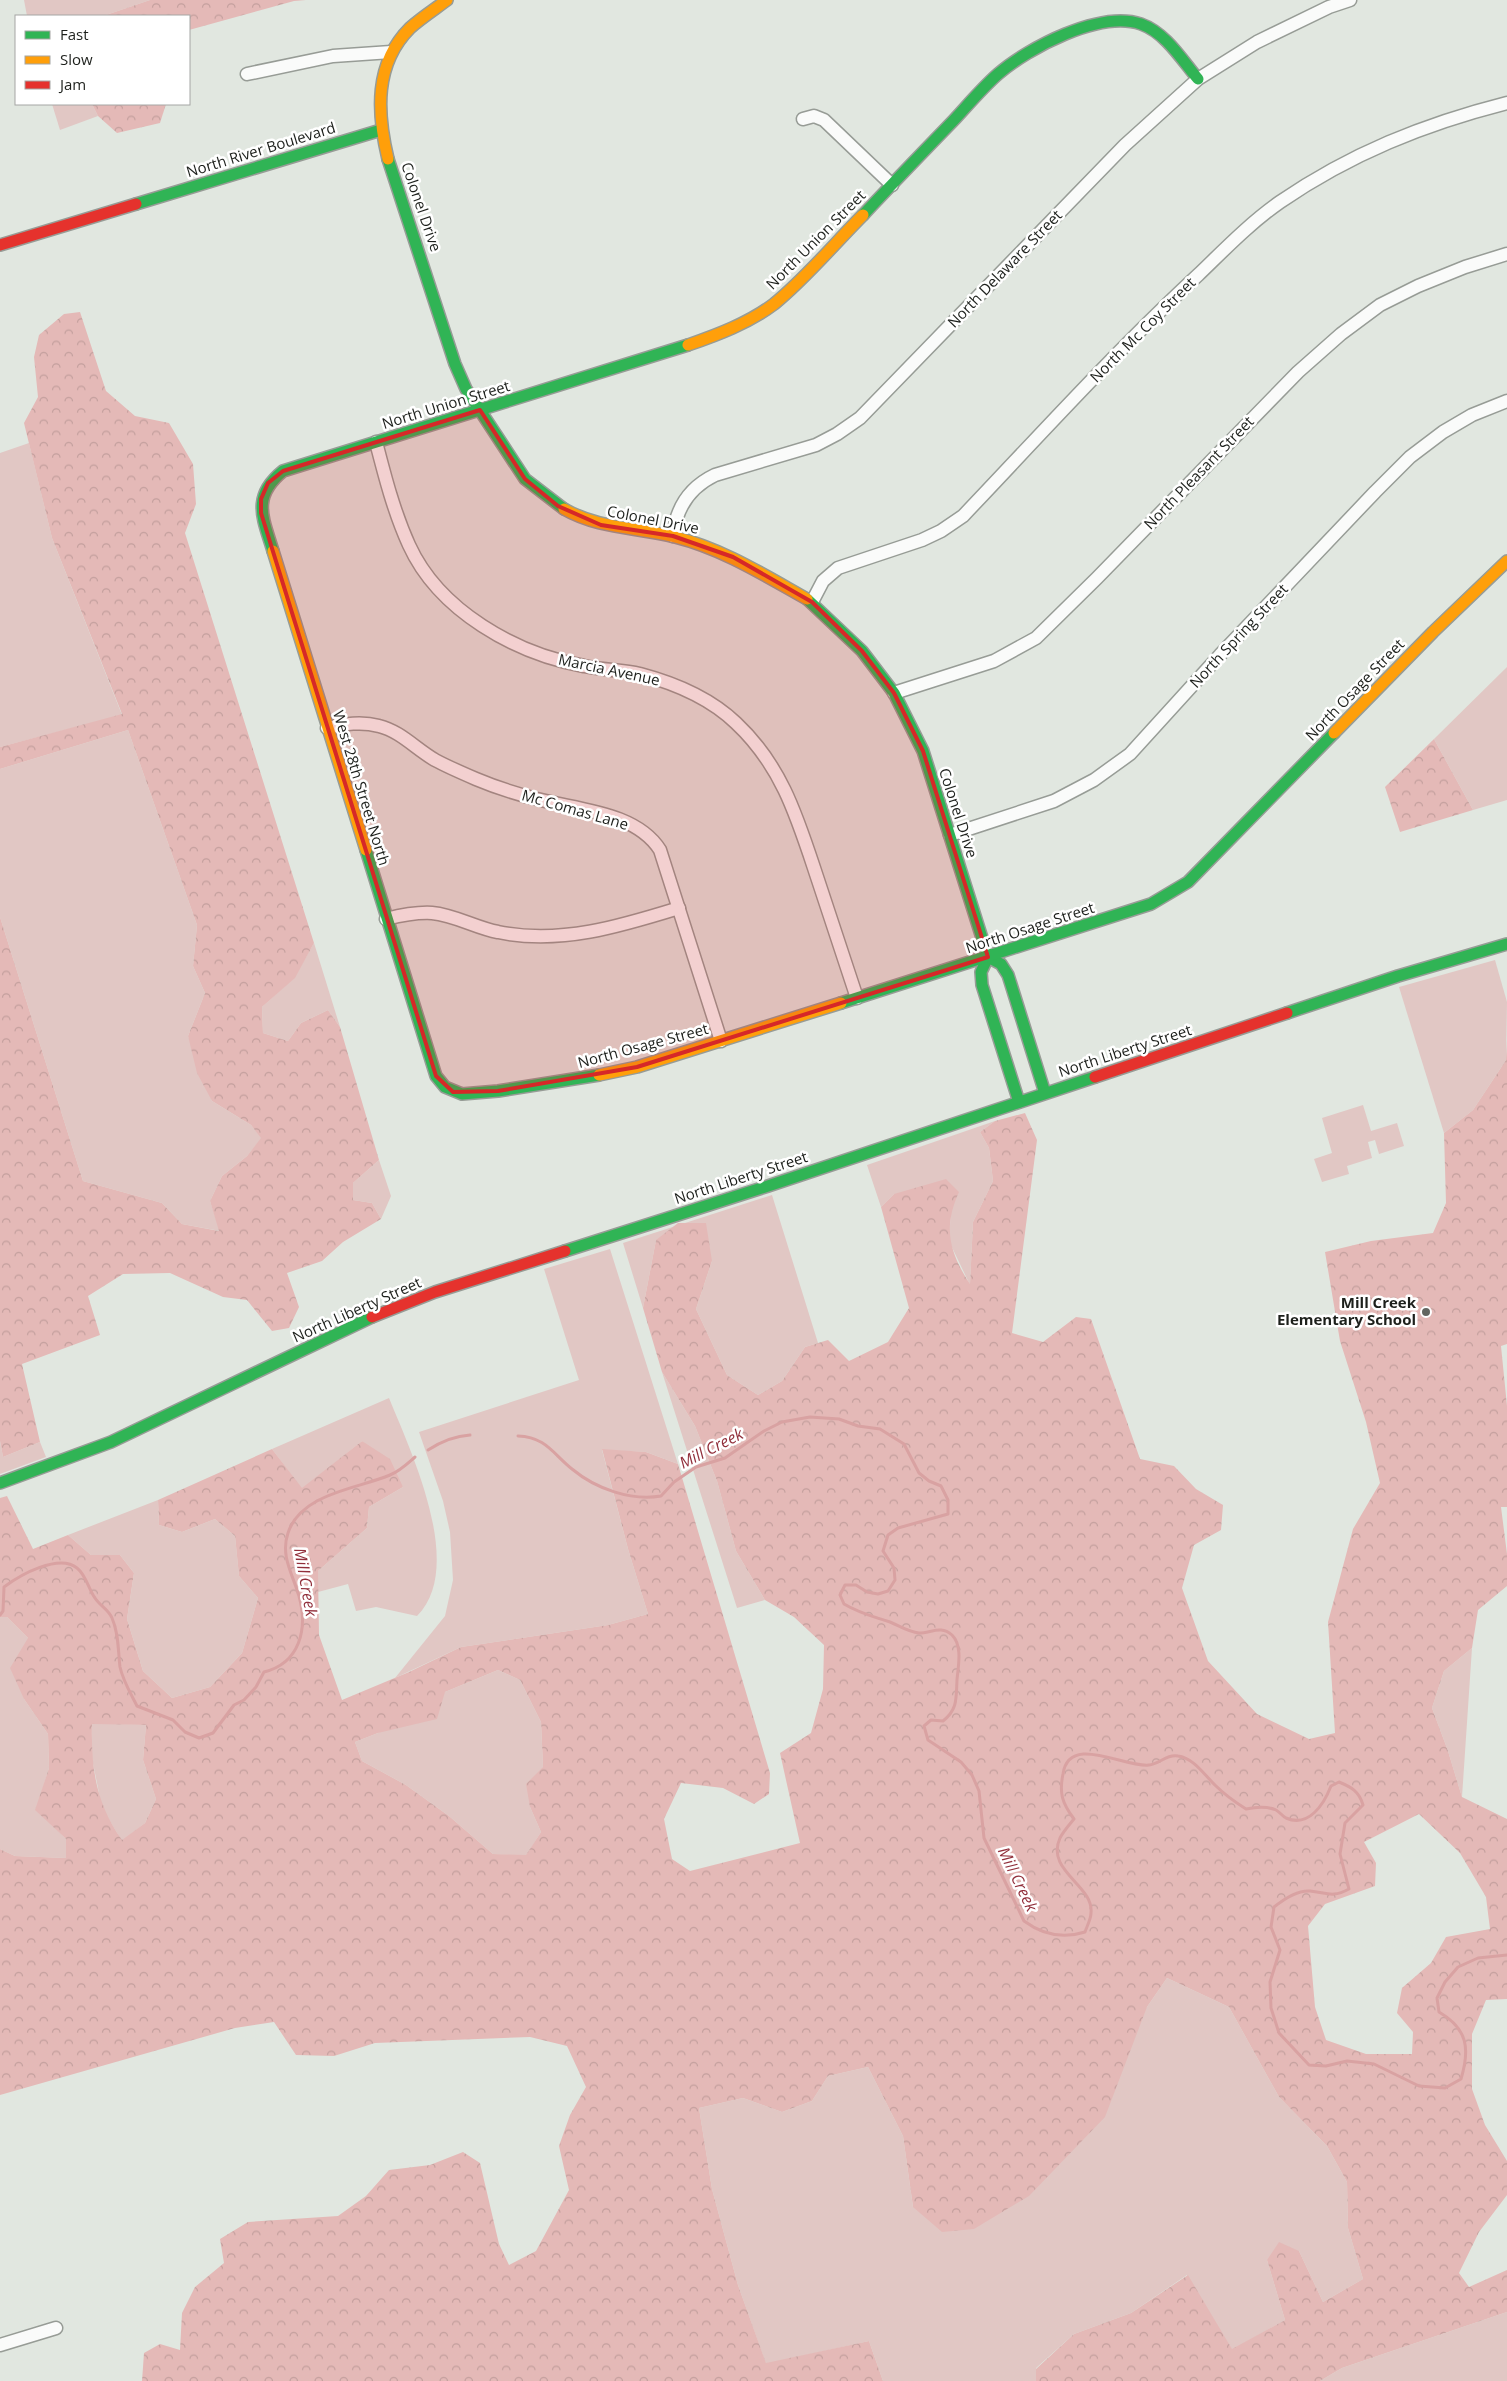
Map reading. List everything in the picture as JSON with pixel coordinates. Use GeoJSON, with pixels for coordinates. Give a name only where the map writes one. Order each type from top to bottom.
{"type":"FeatureCollection","features":[{"type":"Feature","properties":{"kind":"street"},"geometry":{"type":"LineString","coordinates":[[381,130],[380,90],[385,67],[391,52],[410,28],[447,0]]}},
{"type":"Feature","properties":{"kind":"street","name":"North Delaware Street"},"geometry":{"type":"LineString","coordinates":[[673,536],[679,510],[691,491],[702,481],[715,475],[816,445],[837,434],[860,418],[1125,146],[1198,79],[1257,42],[1329,7],[1350,0]]}},
{"type":"Feature","properties":{"kind":"street","name":"North Union Street"},"geometry":{"type":"LineString","coordinates":[[261,500],[268,483],[283,471],[677,349],[724,332],[745,322],[772,305],[794,287],[998,74],[1033,49],[1068,34],[1112,22],[1125,21],[1141,24],[1163,37],[1198,79]]}},
{"type":"Feature","properties":{"kind":"street"},"geometry":{"type":"LineString","coordinates":[[247,74],[333,56],[391,52]]}},
{"type":"Feature","properties":{"kind":"street","name":"North Mc Coy Street"},"geometry":{"type":"LineString","coordinates":[[812,602],[823,580],[838,568],[922,540],[942,531],[963,516],[1160,310],[1262,216],[1281,202],[1344,163],[1411,132],[1456,116],[1507,104]]}},
{"type":"Feature","properties":{"kind":"street"},"geometry":{"type":"LineString","coordinates":[[803,119],[814,116],[824,120],[892,185]]}},
{"type":"Feature","properties":{"kind":"street","name":"North River Boulevard"},"geometry":{"type":"LineString","coordinates":[[0,245],[381,130]]}},
{"type":"Feature","properties":{"kind":"street","name":"Colonel Drive"},"geometry":{"type":"LineString","coordinates":[[381,130],[390,166],[455,364],[466,389],[525,479],[558,506],[581,518],[601,525],[673,536],[733,557],[812,602],[862,651],[894,693],[923,751],[988,957]]}},
{"type":"Feature","properties":{"kind":"street","name":"North Pleasant Street"},"geometry":{"type":"LineString","coordinates":[[894,693],[994,661],[1036,638],[1298,372],[1341,334],[1380,305],[1418,286],[1465,267],[1507,254]]}},
{"type":"Feature","properties":{"kind":"street","name":"North Spring Street"},"geometry":{"type":"LineString","coordinates":[[950,835],[1054,801],[1094,780],[1130,754],[1220,655],[1410,457],[1443,432],[1472,415],[1507,401]]}},
{"type":"Feature","properties":{"kind":"street","name":"Marcia Avenue"},"geometry":{"type":"LineString","coordinates":[[376,442],[395,511],[410,547],[430,580],[464,612],[504,638],[543,656],[584,666],[639,674],[681,687],[718,708],[755,742],[776,771],[793,804],[857,998]]}},
{"type":"Feature","properties":{"kind":"street","name":"West 28th Street North"},"geometry":{"type":"LineString","coordinates":[[261,500],[261,513],[327,728],[436,1076],[441,1083]]}},
{"type":"Feature","properties":{"kind":"street","name":"North Osage Street"},"geometry":{"type":"LineString","coordinates":[[441,1083],[453,1092],[462,1094],[498,1092],[582,1080],[637,1067],[1151,904],[1188,882],[1433,632],[1507,561]]}},
{"type":"Feature","properties":{"kind":"street","name":"Mc Comas Lane"},"geometry":{"type":"LineString","coordinates":[[327,728],[355,722],[381,726],[395,733],[435,760],[478,779],[536,799],[605,815],[642,830],[653,838],[660,850],[721,1041]]}},
{"type":"Feature","properties":{"kind":"street"},"geometry":{"type":"LineString","coordinates":[[386,919],[412,913],[433,913],[498,932],[546,937],[612,928],[679,908]]}},
{"type":"Feature","properties":{"kind":"street","name":"North Liberty Street"},"geometry":{"type":"LineString","coordinates":[[0,1483],[111,1442],[363,1321],[435,1292],[768,1186],[1390,979],[1507,944]]}},
{"type":"Feature","properties":{"kind":"street"},"geometry":{"type":"LineString","coordinates":[[1019,1102],[982,985],[981,972],[988,957],[1001,964],[1008,975],[1045,1093]]}},
{"type":"Feature","properties":{"kind":"street"},"geometry":{"type":"LineString","coordinates":[[0,2345],[56,2328]]}},
{"type":"Feature","properties":{"kind":"highlighted area"},"geometry":{"type":"Polygon","coordinates":[[[480,410],[525,479],[558,506],[601,525],[673,536],[733,557],[812,602],[862,651],[894,693],[923,751],[988,957],[637,1067],[498,1091],[453,1092],[436,1076],[261,513],[261,499],[268,483],[283,471],[480,410]]]}},
{"type":"Feature","properties":{"kind":"shaded area"},"geometry":{"type":"Polygon","coordinates":[[[24,0],[150,0],[106,15],[27,15],[24,0]]]}},
{"type":"Feature","properties":{"kind":"shaded area"},"geometry":{"type":"Polygon","coordinates":[[[52,105],[92,105],[98,116],[60,130],[52,105]]]}},
{"type":"Feature","properties":{"kind":"shaded area"},"geometry":{"type":"Polygon","coordinates":[[[29,443],[52,538],[122,715],[0,747],[0,453],[29,443]]]}},
{"type":"Feature","properties":{"kind":"shaded area"},"geometry":{"type":"Polygon","coordinates":[[[1507,667],[1507,800],[1473,810],[1434,739],[1507,667]]]}},
{"type":"Feature","properties":{"kind":"shaded area"},"geometry":{"type":"Polygon","coordinates":[[[128,730],[197,925],[193,966],[205,993],[188,1036],[212,1101],[251,1125],[262,1138],[247,1156],[222,1176],[210,1201],[220,1231],[182,1224],[162,1203],[83,1181],[0,917],[0,769],[128,730]]]}},
{"type":"Feature","properties":{"kind":"shaded area"},"geometry":{"type":"Polygon","coordinates":[[[314,943],[340,1027],[328,1010],[301,1023],[288,1041],[263,1033],[262,1007],[294,978],[314,943]]]}},
{"type":"Feature","properties":{"kind":"shaded area"},"geometry":{"type":"Polygon","coordinates":[[[1495,960],[1507,1002],[1506,1060],[1473,1110],[1444,1133],[1399,987],[1495,960]]]}},
{"type":"Feature","properties":{"kind":"shaded area"},"geometry":{"type":"Polygon","coordinates":[[[1363,1105],[1371,1131],[1397,1123],[1404,1146],[1379,1154],[1375,1140],[1368,1142],[1372,1158],[1347,1166],[1349,1174],[1322,1182],[1314,1159],[1332,1153],[1322,1118],[1363,1105]]]}},
{"type":"Feature","properties":{"kind":"shaded area"},"geometry":{"type":"Polygon","coordinates":[[[995,1121],[980,1132],[989,1148],[993,1181],[973,1222],[970,1285],[949,1241],[951,1209],[894,1194],[881,1207],[867,1165],[995,1121]]]}},
{"type":"Feature","properties":{"kind":"shaded area"},"geometry":{"type":"Polygon","coordinates":[[[379,1160],[391,1196],[381,1219],[372,1203],[353,1200],[353,1183],[379,1160]]]}},
{"type":"Feature","properties":{"kind":"shaded area"},"geometry":{"type":"Polygon","coordinates":[[[772,1195],[818,1343],[805,1347],[782,1381],[758,1395],[727,1375],[696,1309],[712,1261],[656,1240],[643,1308],[623,1243],[772,1195]]]}},
{"type":"Feature","properties":{"kind":"shaded area"},"geometry":{"type":"Polygon","coordinates":[[[610,1249],[678,1464],[646,1452],[602,1450],[628,1549],[648,1614],[608,1625],[461,1647],[395,1678],[445,1616],[453,1580],[450,1532],[443,1501],[419,1432],[579,1380],[544,1269],[610,1249]]]}},
{"type":"Feature","properties":{"kind":"shaded area"},"geometry":{"type":"Polygon","coordinates":[[[662,1372],[695,1426],[717,1481],[736,1551],[765,1600],[737,1608],[662,1372]]]}},
{"type":"Feature","properties":{"kind":"shaded area"},"geometry":{"type":"Polygon","coordinates":[[[389,1398],[410,1448],[420,1478],[430,1509],[435,1540],[436,1569],[431,1595],[417,1616],[376,1607],[356,1611],[348,1584],[318,1592],[318,1571],[367,1528],[369,1507],[403,1487],[362,1441],[302,1489],[272,1449],[389,1398]]]}},
{"type":"Feature","properties":{"kind":"shaded area"},"geometry":{"type":"Polygon","coordinates":[[[0,1441],[3,1457],[40,1442],[46,1457],[0,1474],[0,1441]]]}},
{"type":"Feature","properties":{"kind":"shaded area"},"geometry":{"type":"Polygon","coordinates":[[[158,1500],[159,1525],[182,1532],[215,1519],[235,1536],[239,1576],[258,1598],[242,1653],[210,1687],[172,1698],[143,1671],[127,1619],[134,1573],[120,1555],[91,1555],[68,1535],[158,1500]]]}},
{"type":"Feature","properties":{"kind":"shaded area"},"geometry":{"type":"Polygon","coordinates":[[[0,1617],[7,1617],[28,1638],[24,1699],[48,1734],[49,1768],[36,1810],[66,1839],[66,1858],[15,1856],[0,1849],[0,1617]]]}},
{"type":"Feature","properties":{"kind":"shaded area"},"geometry":{"type":"Polygon","coordinates":[[[1472,1648],[1462,1797],[1432,1708],[1444,1671],[1472,1648]]]}},
{"type":"Feature","properties":{"kind":"shaded area"},"geometry":{"type":"Polygon","coordinates":[[[498,1670],[520,1680],[541,1722],[543,1767],[530,1807],[541,1832],[526,1856],[493,1854],[449,1816],[406,1785],[362,1761],[355,1742],[378,1733],[445,1692],[498,1670]]]}},
{"type":"Feature","properties":{"kind":"shaded area"},"geometry":{"type":"Polygon","coordinates":[[[92,1723],[146,1725],[143,1760],[156,1799],[145,1823],[122,1841],[102,1808],[92,1758],[92,1723]]]}},
{"type":"Feature","properties":{"kind":"shaded area"},"geometry":{"type":"Polygon","coordinates":[[[1167,1978],[1229,2007],[1279,2097],[1327,2146],[1347,2182],[1348,2228],[1363,2279],[1323,2302],[1299,2251],[1267,2260],[1285,2320],[1232,2350],[1187,2275],[1131,2313],[1074,2334],[1036,2368],[1036,2381],[883,2381],[869,2341],[766,2364],[738,2285],[712,2189],[699,2108],[743,2098],[782,2112],[812,2101],[828,2076],[868,2067],[903,2136],[913,2207],[1147,2007],[1167,1978]]]}},
{"type":"Feature","properties":{"kind":"shaded area"},"geometry":{"type":"Polygon","coordinates":[[[1507,2312],[1507,2381],[1320,2381],[1342,2368],[1507,2312]]]}},
{"type":"Feature","properties":{"kind":"green space"},"geometry":{"type":"Polygon","coordinates":[[[150,0],[306,0],[294,1],[190,30],[190,15],[106,15],[150,0]]]}},
{"type":"Feature","properties":{"kind":"green space"},"geometry":{"type":"Polygon","coordinates":[[[92,105],[166,105],[160,123],[117,133],[98,116],[92,105]]]}},
{"type":"Feature","properties":{"kind":"green space"},"geometry":{"type":"Polygon","coordinates":[[[80,312],[106,391],[135,416],[169,423],[193,464],[196,504],[185,533],[314,943],[295,978],[262,1007],[263,1033],[288,1041],[301,1023],[328,1010],[340,1027],[379,1160],[353,1183],[353,1200],[372,1203],[381,1219],[343,1242],[322,1261],[287,1273],[299,1307],[289,1328],[272,1331],[247,1300],[223,1297],[170,1273],[123,1274],[88,1296],[100,1335],[22,1364],[40,1442],[3,1457],[0,1441],[0,917],[83,1181],[162,1203],[182,1224],[219,1231],[210,1201],[222,1176],[247,1156],[261,1138],[251,1125],[212,1101],[197,1073],[188,1036],[205,993],[193,966],[197,925],[128,730],[0,769],[0,747],[122,714],[52,538],[24,423],[38,397],[34,357],[39,335],[64,314],[80,312]]]}},
{"type":"Feature","properties":{"kind":"green space"},"geometry":{"type":"Polygon","coordinates":[[[1434,739],[1473,810],[1400,832],[1385,787],[1434,739]]]}},
{"type":"Feature","properties":{"kind":"green space"},"geometry":{"type":"Polygon","coordinates":[[[1507,1041],[1507,1344],[1501,1346],[1507,1406],[1507,1507],[1501,1507],[1507,1554],[1507,1586],[1478,1610],[1472,1648],[1444,1671],[1432,1708],[1462,1797],[1507,1819],[1507,1999],[1486,2000],[1472,2034],[1472,2089],[1485,2125],[1507,2161],[1507,2195],[1479,2232],[1459,2273],[1469,2287],[1507,2270],[1507,2312],[1342,2368],[1320,2381],[1036,2381],[1036,2369],[1074,2334],[1131,2313],[1188,2275],[1232,2349],[1285,2320],[1267,2260],[1279,2242],[1299,2251],[1323,2302],[1363,2279],[1348,2228],[1347,2182],[1327,2146],[1279,2097],[1229,2007],[1167,1978],[1147,2007],[1105,2117],[1029,2196],[974,2229],[942,2232],[913,2207],[903,2136],[868,2067],[828,2076],[812,2101],[782,2112],[743,2098],[699,2108],[712,2189],[738,2285],[766,2363],[869,2341],[883,2381],[142,2381],[144,2353],[160,2344],[180,2350],[182,2313],[195,2287],[224,2263],[220,2239],[248,2222],[338,2216],[366,2196],[389,2170],[430,2165],[463,2152],[480,2163],[499,2244],[509,2265],[536,2251],[569,2190],[559,2146],[570,2115],[586,2087],[567,2046],[530,2037],[375,2043],[334,2056],[296,2055],[274,2022],[235,2028],[0,2095],[0,1849],[15,1856],[66,1858],[66,1839],[35,1810],[49,1768],[48,1734],[24,1699],[10,1668],[28,1638],[7,1617],[0,1617],[0,1498],[7,1496],[33,1549],[68,1535],[91,1555],[120,1555],[134,1573],[127,1619],[143,1671],[172,1698],[210,1687],[242,1653],[258,1598],[239,1576],[235,1536],[215,1519],[182,1532],[159,1525],[158,1500],[272,1449],[302,1488],[362,1441],[390,1459],[403,1487],[369,1507],[367,1528],[318,1571],[319,1635],[342,1700],[409,1672],[461,1647],[608,1625],[648,1614],[628,1549],[602,1449],[646,1452],[678,1464],[770,1773],[769,1794],[754,1804],[723,1788],[681,1783],[664,1819],[672,1859],[690,1871],[800,1843],[780,1753],[811,1733],[823,1689],[824,1645],[794,1617],[765,1600],[736,1551],[717,1481],[695,1426],[662,1372],[643,1308],[656,1240],[678,1223],[706,1223],[712,1261],[696,1309],[727,1375],[758,1395],[782,1381],[805,1347],[828,1340],[849,1361],[888,1342],[909,1308],[881,1207],[894,1194],[946,1179],[959,1192],[951,1217],[951,1239],[957,1261],[970,1284],[973,1222],[993,1181],[989,1148],[980,1132],[995,1121],[1025,1113],[1037,1140],[1012,1333],[1043,1342],[1076,1317],[1091,1319],[1140,1459],[1174,1466],[1196,1489],[1223,1505],[1221,1530],[1194,1545],[1182,1588],[1208,1661],[1257,1714],[1309,1739],[1335,1733],[1328,1622],[1353,1529],[1380,1483],[1366,1422],[1340,1341],[1325,1252],[1371,1241],[1433,1233],[1446,1203],[1444,1133],[1473,1110],[1506,1060],[1507,1041]],[[498,1670],[445,1692],[437,1719],[378,1733],[355,1742],[362,1761],[406,1785],[449,1816],[493,1854],[526,1855],[541,1832],[530,1807],[526,1784],[543,1767],[541,1722],[520,1680],[498,1670]],[[92,1724],[94,1771],[101,1799],[106,1813],[122,1840],[145,1823],[156,1799],[143,1760],[146,1725],[92,1724]],[[1419,1814],[1364,1842],[1376,1863],[1375,1886],[1325,1904],[1308,1926],[1315,2007],[1326,2040],[1366,2054],[1412,2054],[1413,2032],[1397,2013],[1402,1988],[1431,1963],[1446,1937],[1490,1929],[1486,1897],[1460,1853],[1419,1814]]]}},
{"type":"Feature","properties":{"kind":"waterway","name":"Mill Creek"},"geometry":{"type":"LineString","coordinates":[[518,1436],[536,1439],[581,1476],[603,1488],[638,1497],[661,1496],[674,1482],[696,1467],[725,1458],[764,1431],[782,1422],[810,1417],[839,1419],[858,1426],[880,1429],[904,1444],[919,1473],[929,1481],[941,1486],[948,1500],[948,1514],[898,1528],[888,1535],[883,1551],[894,1568],[895,1580],[888,1591],[878,1594],[867,1592],[856,1585],[845,1585],[840,1595],[844,1604],[861,1613],[919,1633],[944,1630],[952,1635],[958,1645],[959,1657],[954,1708],[943,1721],[931,1720],[924,1726],[928,1740],[961,1762],[972,1775],[979,1791],[984,1838],[1024,1921],[1038,1930],[1061,1935],[1085,1932],[1091,1915],[1090,1903],[1064,1869],[1059,1860],[1057,1850],[1061,1836],[1074,1819],[1062,1798],[1061,1787],[1067,1762],[1076,1756],[1087,1754],[1099,1755],[1139,1765],[1149,1765],[1178,1756],[1189,1760],[1223,1792],[1246,1809],[1269,1808],[1286,1818],[1302,1820],[1320,1807],[1331,1786],[1339,1782],[1354,1790],[1361,1800],[1363,1805],[1345,1823],[1340,1854],[1349,1889],[1334,1894],[1310,1891],[1300,1892],[1286,1898],[1274,1907],[1271,1927],[1280,1950],[1270,1982],[1271,2008],[1279,2033],[1309,2065],[1326,2066],[1347,2061],[1374,2064],[1419,2086],[1445,2088],[1461,2079],[1466,2049],[1461,2033],[1456,2025],[1439,2012],[1437,1998],[1445,1982],[1458,1967],[1478,1958],[1507,1955]]}},
{"type":"Feature","properties":{"kind":"waterway","name":"Mill Creek"},"geometry":{"type":"LineString","coordinates":[[428,1450],[459,1436],[470,1435]]}},
{"type":"Feature","properties":{"kind":"waterway","name":"Mill Creek"},"geometry":{"type":"LineString","coordinates":[[0,1615],[3,1611],[4,1587],[11,1582],[29,1572],[50,1564],[69,1564],[77,1568],[83,1575],[95,1598],[112,1618],[117,1636],[121,1672],[137,1706],[173,1720],[185,1732],[199,1738],[213,1733],[234,1705],[244,1700],[256,1687],[264,1672],[276,1668],[286,1661],[298,1643],[301,1632],[302,1608],[286,1558],[286,1541],[295,1520],[305,1509],[317,1501],[332,1494],[390,1475],[415,1457]]}},
{"type":"Feature","properties":{"kind":"traffic: fast"},"geometry":{"type":"LineString","coordinates":[[863,215],[998,74],[1027,53],[1065,34],[1106,22],[1124,21],[1141,24],[1166,40],[1198,79]]}},
{"type":"Feature","properties":{"kind":"traffic: fast"},"geometry":{"type":"LineString","coordinates":[[136,204],[381,130]]}},
{"type":"Feature","properties":{"kind":"traffic: fast"},"geometry":{"type":"LineString","coordinates":[[388,159],[455,364],[466,389],[525,479],[564,509]]}},
{"type":"Feature","properties":{"kind":"traffic: fast"},"geometry":{"type":"LineString","coordinates":[[273,551],[263,518],[263,499],[273,481],[283,471],[688,345]]}},
{"type":"Feature","properties":{"kind":"traffic: fast"},"geometry":{"type":"LineString","coordinates":[[807,599],[862,651],[894,693],[923,751],[988,957],[981,972],[982,985],[1019,1102]]}},
{"type":"Feature","properties":{"kind":"traffic: fast"},"geometry":{"type":"LineString","coordinates":[[841,1003],[1151,904],[1188,882],[1334,733]]}},
{"type":"Feature","properties":{"kind":"traffic: fast"},"geometry":{"type":"LineString","coordinates":[[366,850],[436,1076],[445,1087],[462,1094],[498,1091],[599,1075]]}},
{"type":"Feature","properties":{"kind":"traffic: fast"},"geometry":{"type":"LineString","coordinates":[[1287,1013],[1398,976],[1507,944]]}},
{"type":"Feature","properties":{"kind":"traffic: fast"},"geometry":{"type":"LineString","coordinates":[[988,957],[1001,964],[1008,975],[1045,1093]]}},
{"type":"Feature","properties":{"kind":"traffic: fast"},"geometry":{"type":"LineString","coordinates":[[565,1251],[768,1186],[1095,1077]]}},
{"type":"Feature","properties":{"kind":"traffic: fast"},"geometry":{"type":"LineString","coordinates":[[0,1483],[111,1442],[372,1317]]}},
{"type":"Feature","properties":{"kind":"traffic: slow"},"geometry":{"type":"LineString","coordinates":[[388,159],[384,142],[381,107],[384,73],[398,42],[410,28],[447,0]]}},
{"type":"Feature","properties":{"kind":"traffic: slow"},"geometry":{"type":"LineString","coordinates":[[688,345],[743,323],[774,304],[809,272],[863,215]]}},
{"type":"Feature","properties":{"kind":"traffic: slow"},"geometry":{"type":"LineString","coordinates":[[564,509],[577,516],[604,524],[675,537],[710,548],[807,599]]}},
{"type":"Feature","properties":{"kind":"traffic: slow"},"geometry":{"type":"LineString","coordinates":[[273,551],[366,850]]}},
{"type":"Feature","properties":{"kind":"traffic: slow"},"geometry":{"type":"LineString","coordinates":[[1334,733],[1433,632],[1507,561]]}},
{"type":"Feature","properties":{"kind":"traffic: slow"},"geometry":{"type":"LineString","coordinates":[[599,1075],[637,1067],[841,1003]]}},
{"type":"Feature","properties":{"kind":"traffic: jam"},"geometry":{"type":"LineString","coordinates":[[0,245],[136,204]]}},
{"type":"Feature","properties":{"kind":"traffic: jam"},"geometry":{"type":"LineString","coordinates":[[1095,1077],[1287,1013]]}},
{"type":"Feature","properties":{"kind":"traffic: jam"},"geometry":{"type":"LineString","coordinates":[[372,1317],[435,1292],[565,1251]]}},
{"type":"Feature","properties":{"kind":"place","name":"Mill Creek Elementary School"},"geometry":{"type":"Point","coordinates":[1426,1312]}}]}
